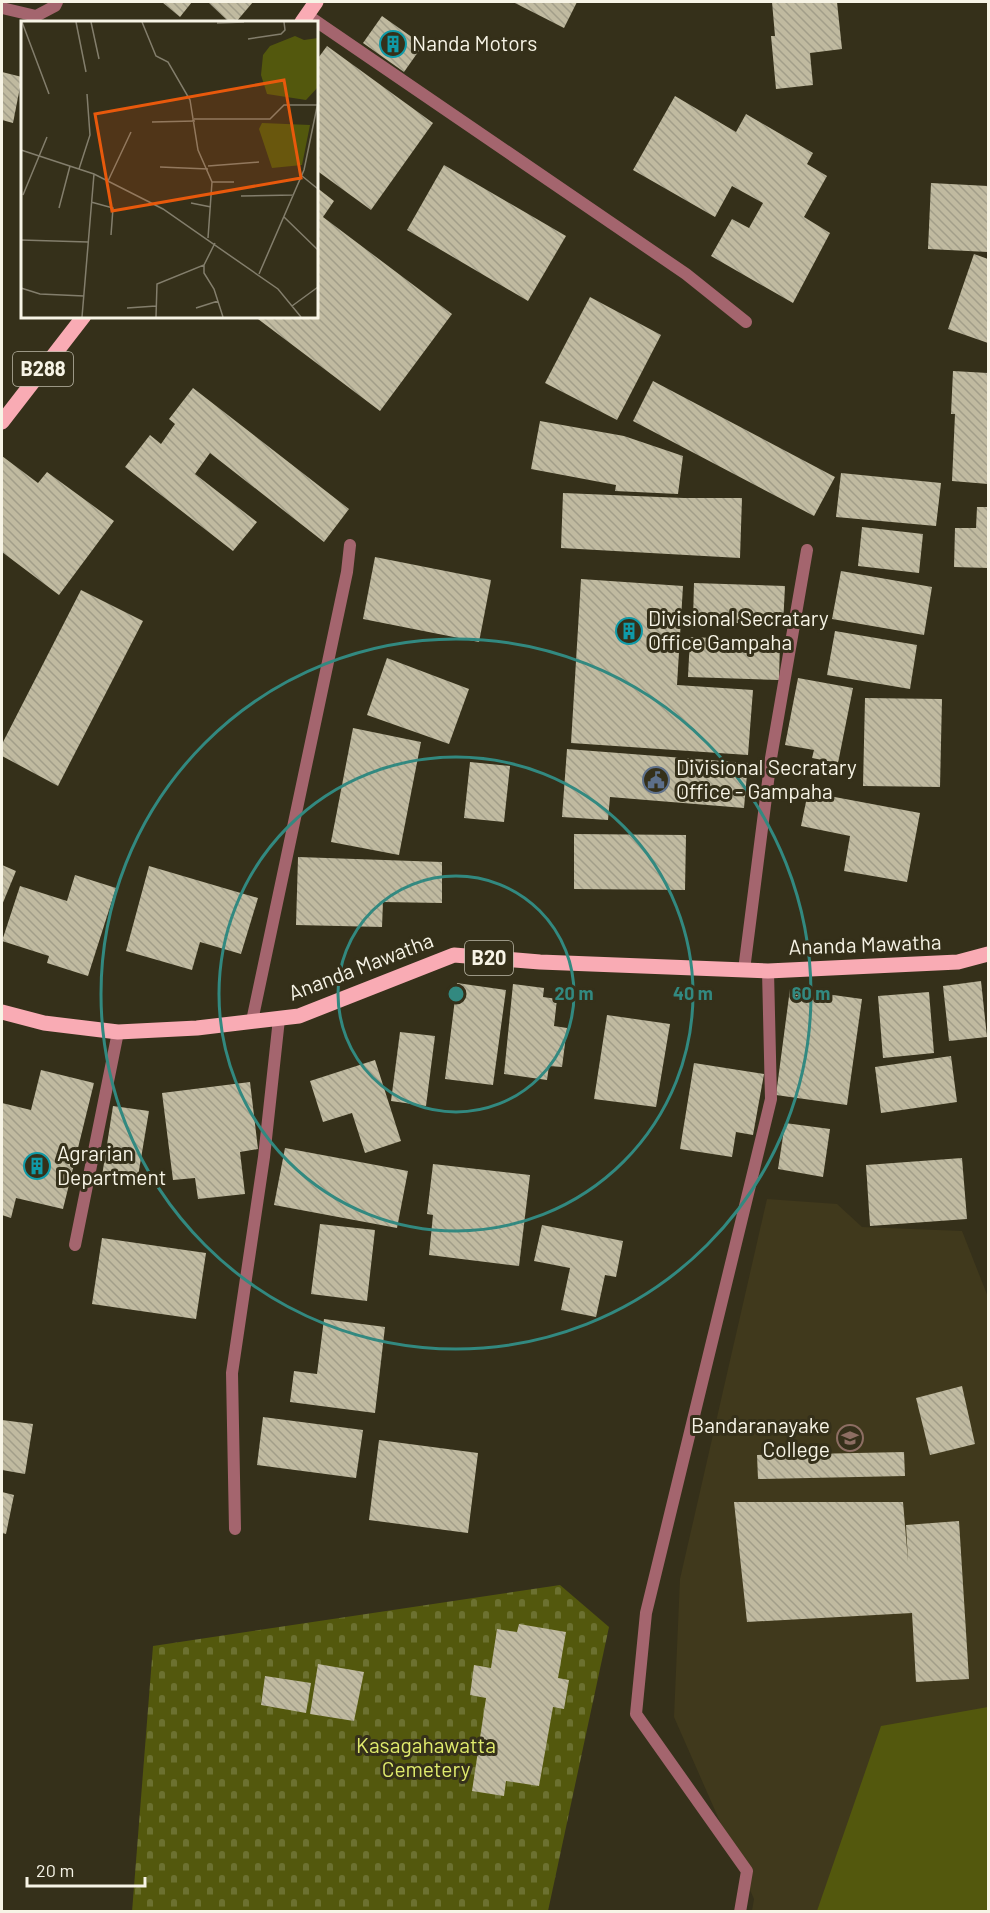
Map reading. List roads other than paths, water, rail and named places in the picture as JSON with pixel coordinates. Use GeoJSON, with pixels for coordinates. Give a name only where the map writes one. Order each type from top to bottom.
{"type":"FeatureCollection","features":[{"type":"Feature","properties":{"kind":"main road"},"geometry":{"type":"LineString","coordinates":[[304,19],[316,2]]}},
{"type":"Feature","properties":{"kind":"main road","name":"B288"},"geometry":{"type":"LineString","coordinates":[[2,422],[82,318]]}},
{"type":"Feature","properties":{"kind":"main road","name":"Ananda Mawatha"},"geometry":{"type":"LineString","coordinates":[[2,1012],[44,1023],[118,1032],[197,1028],[279,1019],[299,1016],[454,955],[540,962],[768,971],[958,962],[988,954]]}},
{"type":"Feature","properties":{"kind":"street"},"geometry":{"type":"LineString","coordinates":[[2,8],[36,16],[55,6],[57,2]]}},
{"type":"Feature","properties":{"kind":"street"},"geometry":{"type":"LineString","coordinates":[[318,28],[686,274],[746,322]]}},
{"type":"Feature","properties":{"kind":"street"},"geometry":{"type":"LineString","coordinates":[[252,1022],[347,572],[350,545]]}},
{"type":"Feature","properties":{"kind":"street"},"geometry":{"type":"LineString","coordinates":[[744,970],[771,758],[807,550]]}},
{"type":"Feature","properties":{"kind":"street"},"geometry":{"type":"LineString","coordinates":[[740,1911],[747,1871],[636,1714],[646,1613],[771,1099],[768,971]]}},
{"type":"Feature","properties":{"kind":"street"},"geometry":{"type":"LineString","coordinates":[[235,1529],[232,1373],[264,1157],[279,1019]]}},
{"type":"Feature","properties":{"kind":"street"},"geometry":{"type":"LineString","coordinates":[[75,1245],[118,1032]]}},
{"type":"Feature","properties":{"kind":"place","name":"Nanda Motors"},"geometry":{"type":"Point","coordinates":[393,44]}},
{"type":"Feature","properties":{"kind":"place","name":"Divisional Secratary Office Gampaha"},"geometry":{"type":"Point","coordinates":[629,631]}},
{"type":"Feature","properties":{"kind":"place","name":"Divisional Secratary Office - Gampaha"},"geometry":{"type":"Point","coordinates":[656,780]}},
{"type":"Feature","properties":{"kind":"place","name":"Agrarian Department"},"geometry":{"type":"Point","coordinates":[37,1166]}},
{"type":"Feature","properties":{"kind":"place","name":"Bandaranayake College"},"geometry":{"type":"Point","coordinates":[850,1438]}},
{"type":"Feature","properties":{"kind":"park label","name":"Kasagahawatta Cemetery"},"geometry":{"type":"Point","coordinates":[426,1758]}}]}
